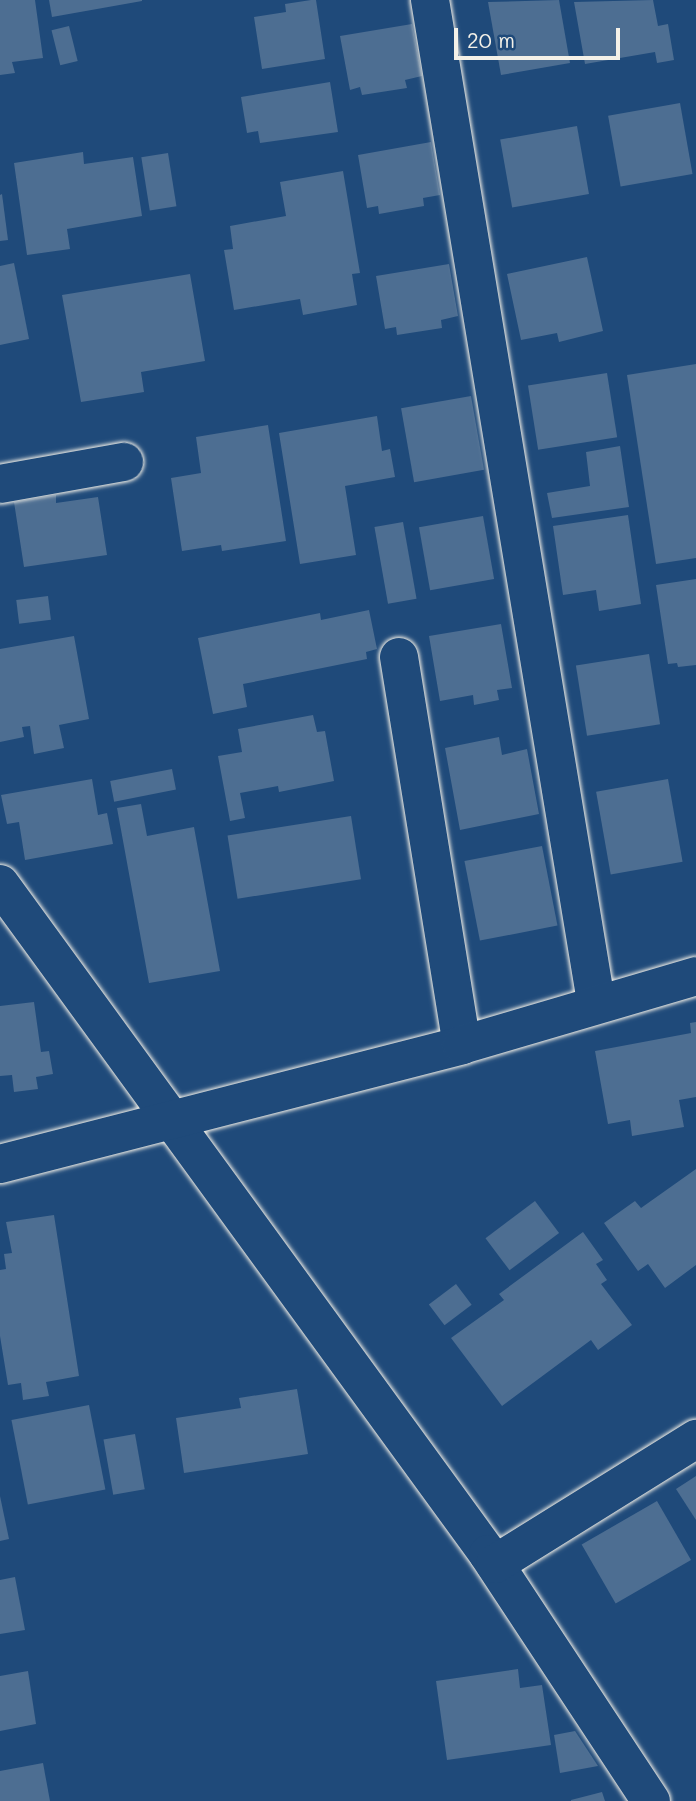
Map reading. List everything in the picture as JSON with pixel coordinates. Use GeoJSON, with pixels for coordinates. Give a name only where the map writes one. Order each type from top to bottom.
{"type":"FeatureCollection","features":[{"type":"Feature","properties":{"kind":"street"},"geometry":{"type":"LineString","coordinates":[[430,0],[596,1002]]}},
{"type":"Feature","properties":{"kind":"street"},"geometry":{"type":"LineString","coordinates":[[0,484],[124,462]]}},
{"type":"Feature","properties":{"kind":"street"},"geometry":{"type":"LineString","coordinates":[[399,657],[462,1045]]}},
{"type":"Feature","properties":{"kind":"street"},"geometry":{"type":"LineString","coordinates":[[0,884],[495,1564],[651,1801]]}},
{"type":"Feature","properties":{"kind":"street"},"geometry":{"type":"LineString","coordinates":[[0,1164],[462,1045],[596,1002],[696,976]]}},
{"type":"Feature","properties":{"kind":"street"},"geometry":{"type":"LineString","coordinates":[[495,1564],[696,1439]]}},
{"type":"Feature","properties":{"kind":"building"},"geometry":{"type":"Polygon","coordinates":[[[0,0],[35,0],[43,58],[12,62],[15,73],[0,75],[0,0]]]}},
{"type":"Feature","properties":{"kind":"building"},"geometry":{"type":"Polygon","coordinates":[[[49,0],[142,0],[142,1],[52,17],[49,0]]]}},
{"type":"Feature","properties":{"kind":"building"},"geometry":{"type":"Polygon","coordinates":[[[316,0],[325,59],[262,69],[254,17],[286,12],[285,4],[316,0]]]}},
{"type":"Feature","properties":{"kind":"building"},"geometry":{"type":"Polygon","coordinates":[[[559,0],[570,63],[501,75],[488,2],[559,0]]]}},
{"type":"Feature","properties":{"kind":"building"},"geometry":{"type":"Polygon","coordinates":[[[653,0],[658,26],[668,24],[674,60],[657,63],[655,52],[585,64],[574,2],[653,0]]]}},
{"type":"Feature","properties":{"kind":"building"},"geometry":{"type":"Polygon","coordinates":[[[412,24],[422,76],[405,80],[407,88],[362,95],[360,87],[350,90],[340,36],[412,24]]]}},
{"type":"Feature","properties":{"kind":"building"},"geometry":{"type":"Polygon","coordinates":[[[69,26],[78,61],[60,65],[52,30],[69,26]]]}},
{"type":"Feature","properties":{"kind":"building"},"geometry":{"type":"Polygon","coordinates":[[[330,82],[338,132],[260,143],[258,131],[247,133],[241,97],[330,82]]]}},
{"type":"Feature","properties":{"kind":"building"},"geometry":{"type":"Polygon","coordinates":[[[680,103],[693,174],[621,187],[608,116],[680,103]]]}},
{"type":"Feature","properties":{"kind":"building"},"geometry":{"type":"Polygon","coordinates":[[[577,126],[589,194],[512,207],[500,140],[577,126]]]}},
{"type":"Feature","properties":{"kind":"building"},"geometry":{"type":"Polygon","coordinates":[[[431,142],[440,195],[423,198],[424,206],[379,214],[378,206],[367,208],[358,155],[431,142]]]}},
{"type":"Feature","properties":{"kind":"building"},"geometry":{"type":"Polygon","coordinates":[[[83,152],[84,164],[133,157],[142,216],[67,229],[70,249],[27,255],[14,163],[83,152]]]}},
{"type":"Feature","properties":{"kind":"building"},"geometry":{"type":"Polygon","coordinates":[[[168,153],[176,206],[150,211],[141,157],[168,153]]]}},
{"type":"Feature","properties":{"kind":"building"},"geometry":{"type":"Polygon","coordinates":[[[343,171],[360,273],[352,274],[357,305],[303,315],[300,299],[234,310],[224,250],[233,249],[230,226],[286,216],[280,182],[343,171]]]}},
{"type":"Feature","properties":{"kind":"building"},"geometry":{"type":"Polygon","coordinates":[[[2,194],[8,240],[0,241],[0,195],[2,194]]]}},
{"type":"Feature","properties":{"kind":"building"},"geometry":{"type":"Polygon","coordinates":[[[587,257],[603,331],[559,342],[557,333],[521,340],[507,274],[587,257]]]}},
{"type":"Feature","properties":{"kind":"building"},"geometry":{"type":"Polygon","coordinates":[[[14,263],[29,339],[0,345],[0,266],[14,263]]]}},
{"type":"Feature","properties":{"kind":"building"},"geometry":{"type":"Polygon","coordinates":[[[449,264],[458,316],[441,320],[442,328],[397,335],[396,327],[385,329],[376,276],[449,264]]]}},
{"type":"Feature","properties":{"kind":"building"},"geometry":{"type":"Polygon","coordinates":[[[190,274],[205,361],[141,372],[144,392],[81,402],[62,295],[190,274]]]}},
{"type":"Feature","properties":{"kind":"building"},"geometry":{"type":"Polygon","coordinates":[[[696,364],[696,558],[656,564],[627,375],[696,364]]]}},
{"type":"Feature","properties":{"kind":"building"},"geometry":{"type":"Polygon","coordinates":[[[607,373],[617,437],[538,450],[528,386],[607,373]]]}},
{"type":"Feature","properties":{"kind":"building"},"geometry":{"type":"Polygon","coordinates":[[[471,396],[484,470],[414,482],[401,408],[471,396]]]}},
{"type":"Feature","properties":{"kind":"building"},"geometry":{"type":"Polygon","coordinates":[[[377,416],[382,451],[390,449],[395,477],[345,486],[356,555],[300,564],[279,433],[377,416]]]}},
{"type":"Feature","properties":{"kind":"building"},"geometry":{"type":"Polygon","coordinates":[[[268,425],[286,541],[222,551],[221,545],[182,551],[171,478],[201,473],[196,437],[268,425]]]}},
{"type":"Feature","properties":{"kind":"building"},"geometry":{"type":"Polygon","coordinates":[[[620,446],[629,507],[552,518],[547,493],[590,486],[586,452],[620,446]]]}},
{"type":"Feature","properties":{"kind":"building"},"geometry":{"type":"Polygon","coordinates":[[[56,495],[56,503],[98,497],[107,555],[24,567],[14,502],[56,495]]]}},
{"type":"Feature","properties":{"kind":"building"},"geometry":{"type":"Polygon","coordinates":[[[628,515],[641,604],[599,611],[596,590],[563,595],[553,526],[628,515]]]}},
{"type":"Feature","properties":{"kind":"building"},"geometry":{"type":"Polygon","coordinates":[[[483,516],[494,579],[430,590],[419,527],[483,516]]]}},
{"type":"Feature","properties":{"kind":"building"},"geometry":{"type":"Polygon","coordinates":[[[403,522],[417,599],[388,604],[374,527],[403,522]]]}},
{"type":"Feature","properties":{"kind":"building"},"geometry":{"type":"Polygon","coordinates":[[[696,579],[696,665],[678,667],[677,663],[668,664],[656,585],[696,579]]]}},
{"type":"Feature","properties":{"kind":"building"},"geometry":{"type":"Polygon","coordinates":[[[48,596],[51,620],[19,624],[16,600],[48,596]]]}},
{"type":"Feature","properties":{"kind":"building"},"geometry":{"type":"Polygon","coordinates":[[[369,610],[377,649],[366,652],[367,659],[243,684],[247,707],[213,714],[198,638],[320,613],[321,620],[369,610]]]}},
{"type":"Feature","properties":{"kind":"building"},"geometry":{"type":"Polygon","coordinates":[[[501,624],[512,688],[497,690],[499,700],[474,705],[473,695],[440,701],[429,636],[501,624]]]}},
{"type":"Feature","properties":{"kind":"building"},"geometry":{"type":"Polygon","coordinates":[[[74,636],[89,719],[59,725],[64,748],[34,754],[30,726],[22,727],[24,737],[0,742],[0,649],[74,636]]]}},
{"type":"Feature","properties":{"kind":"building"},"geometry":{"type":"Polygon","coordinates":[[[649,654],[660,724],[587,736],[576,666],[649,654]]]}},
{"type":"Feature","properties":{"kind":"building"},"geometry":{"type":"Polygon","coordinates":[[[313,715],[317,732],[325,731],[334,781],[279,792],[278,786],[240,793],[245,818],[230,821],[218,756],[242,752],[238,729],[313,715]]]}},
{"type":"Feature","properties":{"kind":"building"},"geometry":{"type":"Polygon","coordinates":[[[499,737],[502,755],[527,749],[539,814],[460,830],[445,748],[499,737]]]}},
{"type":"Feature","properties":{"kind":"building"},"geometry":{"type":"Polygon","coordinates":[[[172,769],[176,790],[114,802],[110,781],[172,769]]]}},
{"type":"Feature","properties":{"kind":"building"},"geometry":{"type":"Polygon","coordinates":[[[92,779],[98,815],[107,813],[113,844],[25,860],[19,822],[7,824],[1,795],[92,779]]]}},
{"type":"Feature","properties":{"kind":"building"},"geometry":{"type":"Polygon","coordinates":[[[668,779],[683,862],[611,874],[596,792],[668,779]]]}},
{"type":"Feature","properties":{"kind":"building"},"geometry":{"type":"Polygon","coordinates":[[[141,804],[147,836],[194,827],[220,971],[149,983],[117,808],[141,804]]]}},
{"type":"Feature","properties":{"kind":"building"},"geometry":{"type":"Polygon","coordinates":[[[351,816],[361,879],[238,899],[228,836],[351,816]]]}},
{"type":"Feature","properties":{"kind":"building"},"geometry":{"type":"Polygon","coordinates":[[[542,846],[557,926],[480,941],[464,861],[542,846]]]}},
{"type":"Feature","properties":{"kind":"building"},"geometry":{"type":"Polygon","coordinates":[[[34,1002],[41,1052],[49,1051],[53,1074],[36,1077],[38,1089],[14,1092],[12,1075],[0,1076],[0,1006],[34,1002]]]}},
{"type":"Feature","properties":{"kind":"building"},"geometry":{"type":"Polygon","coordinates":[[[696,1022],[696,1097],[679,1100],[684,1127],[632,1136],[630,1120],[608,1124],[595,1051],[691,1033],[690,1023],[696,1022]]]}},
{"type":"Feature","properties":{"kind":"building"},"geometry":{"type":"Polygon","coordinates":[[[696,1169],[696,1265],[665,1288],[648,1264],[638,1271],[604,1223],[635,1201],[641,1208],[696,1169]]]}},
{"type":"Feature","properties":{"kind":"building"},"geometry":{"type":"Polygon","coordinates":[[[535,1201],[559,1233],[510,1270],[485,1238],[535,1201]]]}},
{"type":"Feature","properties":{"kind":"building"},"geometry":{"type":"Polygon","coordinates":[[[54,1215],[79,1376],[46,1382],[49,1396],[23,1400],[21,1383],[8,1385],[0,1336],[0,1270],[6,1269],[4,1254],[12,1253],[6,1222],[54,1215]]]}},
{"type":"Feature","properties":{"kind":"building"},"geometry":{"type":"Polygon","coordinates":[[[583,1232],[603,1260],[596,1264],[607,1280],[601,1284],[632,1325],[598,1350],[591,1340],[502,1406],[451,1338],[504,1300],[499,1294],[583,1232]]]}},
{"type":"Feature","properties":{"kind":"building"},"geometry":{"type":"Polygon","coordinates":[[[456,1284],[472,1305],[444,1325],[429,1304],[456,1284]]]}},
{"type":"Feature","properties":{"kind":"building"},"geometry":{"type":"Polygon","coordinates":[[[297,1389],[308,1454],[184,1473],[176,1418],[241,1408],[239,1398],[297,1389]]]}},
{"type":"Feature","properties":{"kind":"building"},"geometry":{"type":"Polygon","coordinates":[[[89,1405],[105,1489],[28,1504],[11,1420],[89,1405]]]}},
{"type":"Feature","properties":{"kind":"building"},"geometry":{"type":"Polygon","coordinates":[[[135,1434],[145,1489],[113,1495],[103,1440],[135,1434]]]}},
{"type":"Feature","properties":{"kind":"building"},"geometry":{"type":"Polygon","coordinates":[[[696,1476],[696,1520],[676,1489],[696,1476]]]}},
{"type":"Feature","properties":{"kind":"building"},"geometry":{"type":"Polygon","coordinates":[[[0,1496],[9,1539],[0,1541],[0,1496]]]}},
{"type":"Feature","properties":{"kind":"building"},"geometry":{"type":"Polygon","coordinates":[[[657,1501],[691,1560],[616,1603],[582,1544],[657,1501]]]}},
{"type":"Feature","properties":{"kind":"building"},"geometry":{"type":"Polygon","coordinates":[[[15,1577],[25,1630],[0,1634],[0,1580],[15,1577]]]}},
{"type":"Feature","properties":{"kind":"building"},"geometry":{"type":"Polygon","coordinates":[[[518,1669],[520,1688],[542,1685],[551,1745],[447,1760],[436,1681],[518,1669]]]}},
{"type":"Feature","properties":{"kind":"building"},"geometry":{"type":"Polygon","coordinates":[[[28,1671],[36,1724],[0,1731],[0,1676],[28,1671]]]}},
{"type":"Feature","properties":{"kind":"building"},"geometry":{"type":"Polygon","coordinates":[[[575,1731],[598,1766],[560,1773],[554,1735],[575,1731]]]}},
{"type":"Feature","properties":{"kind":"building"},"geometry":{"type":"Polygon","coordinates":[[[43,1763],[50,1801],[0,1801],[0,1771],[43,1763]]]}},
{"type":"Feature","properties":{"kind":"building"},"geometry":{"type":"Polygon","coordinates":[[[602,1792],[605,1801],[571,1801],[571,1800],[602,1792]]]}}]}
